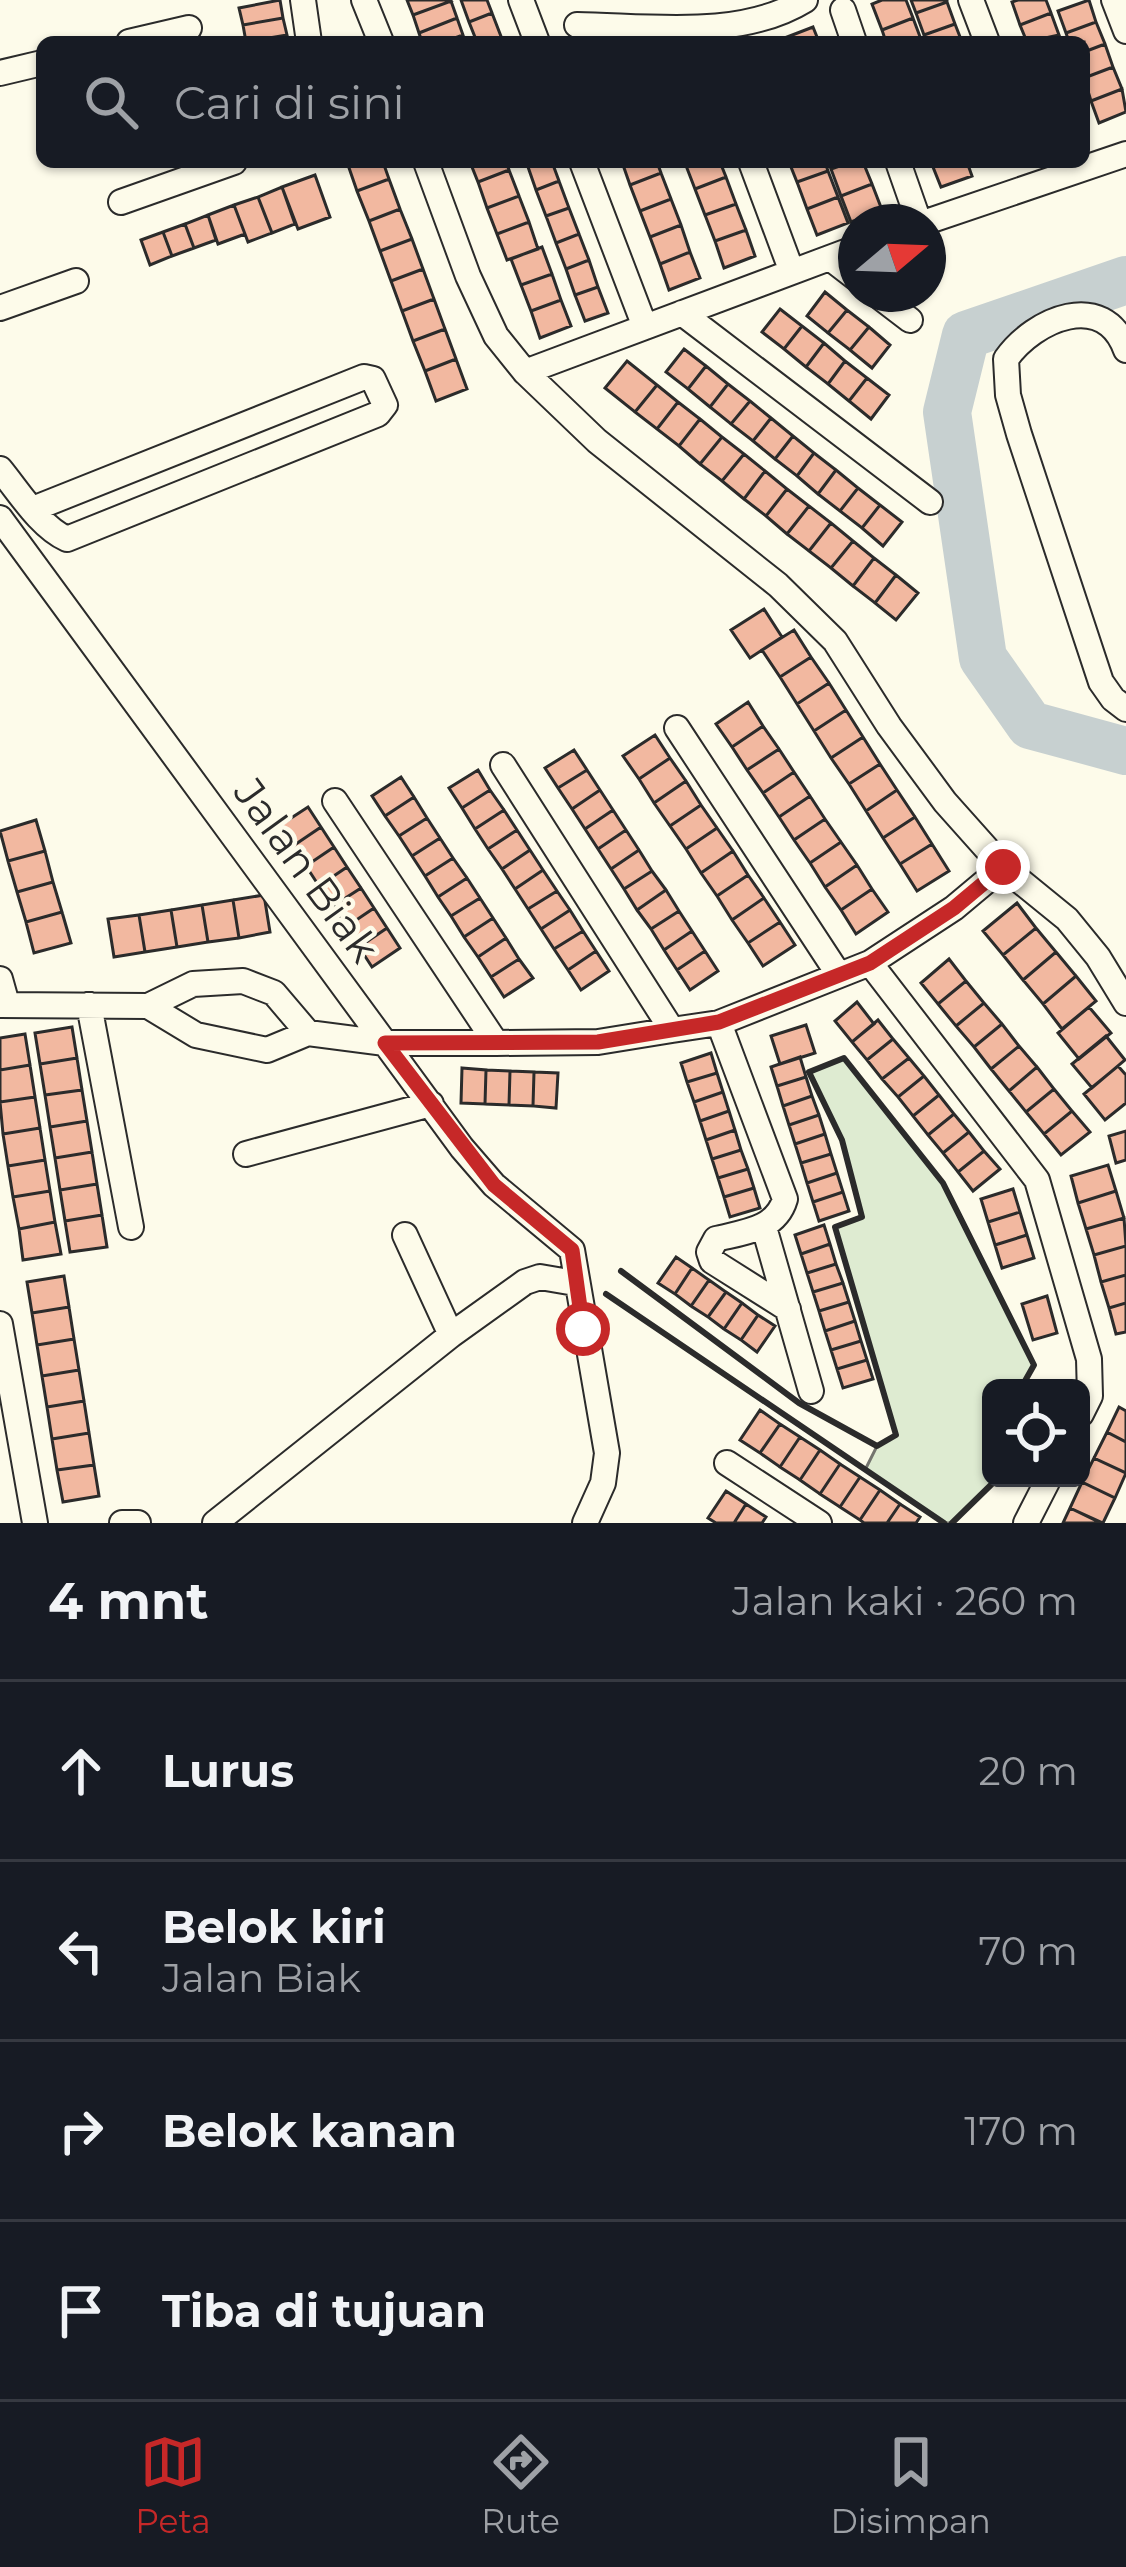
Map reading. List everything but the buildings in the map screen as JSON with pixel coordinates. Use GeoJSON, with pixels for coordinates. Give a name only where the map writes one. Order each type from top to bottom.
{"type":"FeatureCollection","features":[{"type":"Feature","properties":{"kind":"street"},"geometry":{"type":"LineString","coordinates":[[303,0],[308,36]]}},
{"type":"Feature","properties":{"kind":"street"},"geometry":{"type":"LineString","coordinates":[[364,0],[379,36]]}},
{"type":"Feature","properties":{"kind":"street"},"geometry":{"type":"LineString","coordinates":[[521,0],[535,36]]}},
{"type":"Feature","properties":{"kind":"street"},"geometry":{"type":"LineString","coordinates":[[577,25],[728,26],[805,0]]}},
{"type":"Feature","properties":{"kind":"street"},"geometry":{"type":"LineString","coordinates":[[971,0],[985,36]]}},
{"type":"Feature","properties":{"kind":"street"},"geometry":{"type":"LineString","coordinates":[[1114,0],[1126,31]]}},
{"type":"Feature","properties":{"kind":"street"},"geometry":{"type":"LineString","coordinates":[[843,10],[852,36]]}},
{"type":"Feature","properties":{"kind":"street"},"geometry":{"type":"LineString","coordinates":[[155,36],[189,28]]}},
{"type":"Feature","properties":{"kind":"street"},"geometry":{"type":"LineString","coordinates":[[0,73],[36,64]]}},
{"type":"Feature","properties":{"kind":"street"},"geometry":{"type":"LineString","coordinates":[[1090,162],[1126,154]]}},
{"type":"Feature","properties":{"kind":"street"},"geometry":{"type":"LineString","coordinates":[[121,202],[217,168]]}},
{"type":"Feature","properties":{"kind":"street"},"geometry":{"type":"LineString","coordinates":[[428,168],[496,336],[525,372],[597,441],[778,585],[835,641],[945,802],[1003,867],[1067,919],[1126,1003]]}},
{"type":"Feature","properties":{"kind":"street"},"geometry":{"type":"LineString","coordinates":[[584,168],[645,327]]}},
{"type":"Feature","properties":{"kind":"street"},"geometry":{"type":"LineString","coordinates":[[753,168],[792,272]]}},
{"type":"Feature","properties":{"kind":"street"},"geometry":{"type":"LineString","coordinates":[[900,168],[916,204]]}},
{"type":"Feature","properties":{"kind":"street"},"geometry":{"type":"LineString","coordinates":[[946,212],[1038,173]]}},
{"type":"Feature","properties":{"kind":"street"},"geometry":{"type":"LineString","coordinates":[[525,372],[838,255]]}},
{"type":"Feature","properties":{"kind":"street"},"geometry":{"type":"LineString","coordinates":[[830,258],[838,264]]}},
{"type":"Feature","properties":{"kind":"street"},"geometry":{"type":"LineString","coordinates":[[0,308],[76,281]]}},
{"type":"Feature","properties":{"kind":"street"},"geometry":{"type":"LineString","coordinates":[[900,312],[910,320]]}},
{"type":"Feature","properties":{"kind":"street"},"geometry":{"type":"LineString","coordinates":[[682,313],[929,502]]}},
{"type":"Feature","properties":{"kind":"street"},"geometry":{"type":"LineString","coordinates":[[1123,341],[1103,318],[1080,313],[1030,332],[1006,359],[1008,395],[1019,434],[1101,682],[1126,709]]}},
{"type":"Feature","properties":{"kind":"street"},"geometry":{"type":"LineString","coordinates":[[0,469],[33,509],[58,536],[67,539],[384,411],[386,405],[373,379],[364,377],[33,509]]}},
{"type":"Feature","properties":{"kind":"street"},"geometry":{"type":"LineString","coordinates":[[207,440],[225,476]]}},
{"type":"Feature","properties":{"kind":"street","name":"Jalan Biak"},"geometry":{"type":"LineString","coordinates":[[0,518],[431,1105],[494,1185],[572,1250],[575,1283]]}},
{"type":"Feature","properties":{"kind":"street"},"geometry":{"type":"LineString","coordinates":[[677,728],[839,975]]}},
{"type":"Feature","properties":{"kind":"street"},"geometry":{"type":"LineString","coordinates":[[503,765],[672,1030]]}},
{"type":"Feature","properties":{"kind":"street"},"geometry":{"type":"LineString","coordinates":[[334,801],[496,1042]]}},
{"type":"Feature","properties":{"kind":"street"},"geometry":{"type":"LineString","coordinates":[[148,1006],[196,1035],[267,1050],[308,1033],[385,1043],[598,1042],[672,1030],[719,1022],[870,963],[954,908],[1003,867]]}},
{"type":"Feature","properties":{"kind":"street"},"geometry":{"type":"LineString","coordinates":[[870,963],[1037,1180],[1089,1359],[1090,1379]]}},
{"type":"Feature","properties":{"kind":"street"},"geometry":{"type":"LineString","coordinates":[[2,996],[148,1006],[194,984],[242,981],[274,993],[308,1033]]}},
{"type":"Feature","properties":{"kind":"street"},"geometry":{"type":"LineString","coordinates":[[89,1005],[131,1228]]}},
{"type":"Feature","properties":{"kind":"street"},"geometry":{"type":"LineString","coordinates":[[719,1022],[785,1199],[781,1213],[764,1227],[716,1239],[709,1252],[712,1261],[788,1309]]}},
{"type":"Feature","properties":{"kind":"street"},"geometry":{"type":"LineString","coordinates":[[246,1154],[431,1105]]}},
{"type":"Feature","properties":{"kind":"street"},"geometry":{"type":"LineString","coordinates":[[764,1227],[811,1390]]}},
{"type":"Feature","properties":{"kind":"street"},"geometry":{"type":"LineString","coordinates":[[405,1234],[452,1334]]}},
{"type":"Feature","properties":{"kind":"street"},"geometry":{"type":"LineString","coordinates":[[215,1523],[452,1334],[525,1282],[540,1277],[575,1283],[607,1453],[603,1483],[585,1523]]}},
{"type":"Feature","properties":{"kind":"street"},"geometry":{"type":"LineString","coordinates":[[0,1324],[35,1523]]}},
{"type":"Feature","properties":{"kind":"street"},"geometry":{"type":"LineString","coordinates":[[728,1462],[819,1523]]}},
{"type":"Feature","properties":{"kind":"street"},"geometry":{"type":"LineString","coordinates":[[1026,1523],[1044,1487]]}},
{"type":"Feature","properties":{"kind":"street"},"geometry":{"type":"LineString","coordinates":[[122,1523],[138,1523]]}},
{"type":"Feature","properties":{"kind":"green space"},"geometry":{"type":"Polygon","coordinates":[[[844,1058],[943,1183],[1034,1365],[1026,1379],[982,1379],[982,1487],[989,1487],[952,1523],[944,1523],[865,1470],[877,1446],[896,1435],[835,1227],[862,1216],[842,1140],[809,1072],[844,1058]]]}},
{"type":"Feature","properties":{"kind":"waterway"},"geometry":{"type":"LineString","coordinates":[[1126,280],[966,335],[947,412],[983,658],[1030,725],[1126,751]]}},
{"type":"Feature","properties":{"kind":"wall"},"geometry":{"type":"LineString","coordinates":[[621,1271],[799,1403],[877,1446],[896,1435],[835,1227],[862,1217],[842,1140],[809,1072],[844,1058],[943,1183],[1034,1365],[1026,1379]]}},
{"type":"Feature","properties":{"kind":"wall"},"geometry":{"type":"LineString","coordinates":[[606,1294],[944,1523]]}},
{"type":"Feature","properties":{"kind":"wall"},"geometry":{"type":"LineString","coordinates":[[952,1523],[989,1487]]}},
{"type":"Feature","properties":{"kind":"route"},"geometry":{"type":"LineString","coordinates":[[583,1329],[572,1250],[494,1185],[385,1043],[598,1042],[719,1022],[870,963],[954,908],[1003,867]]}}]}
